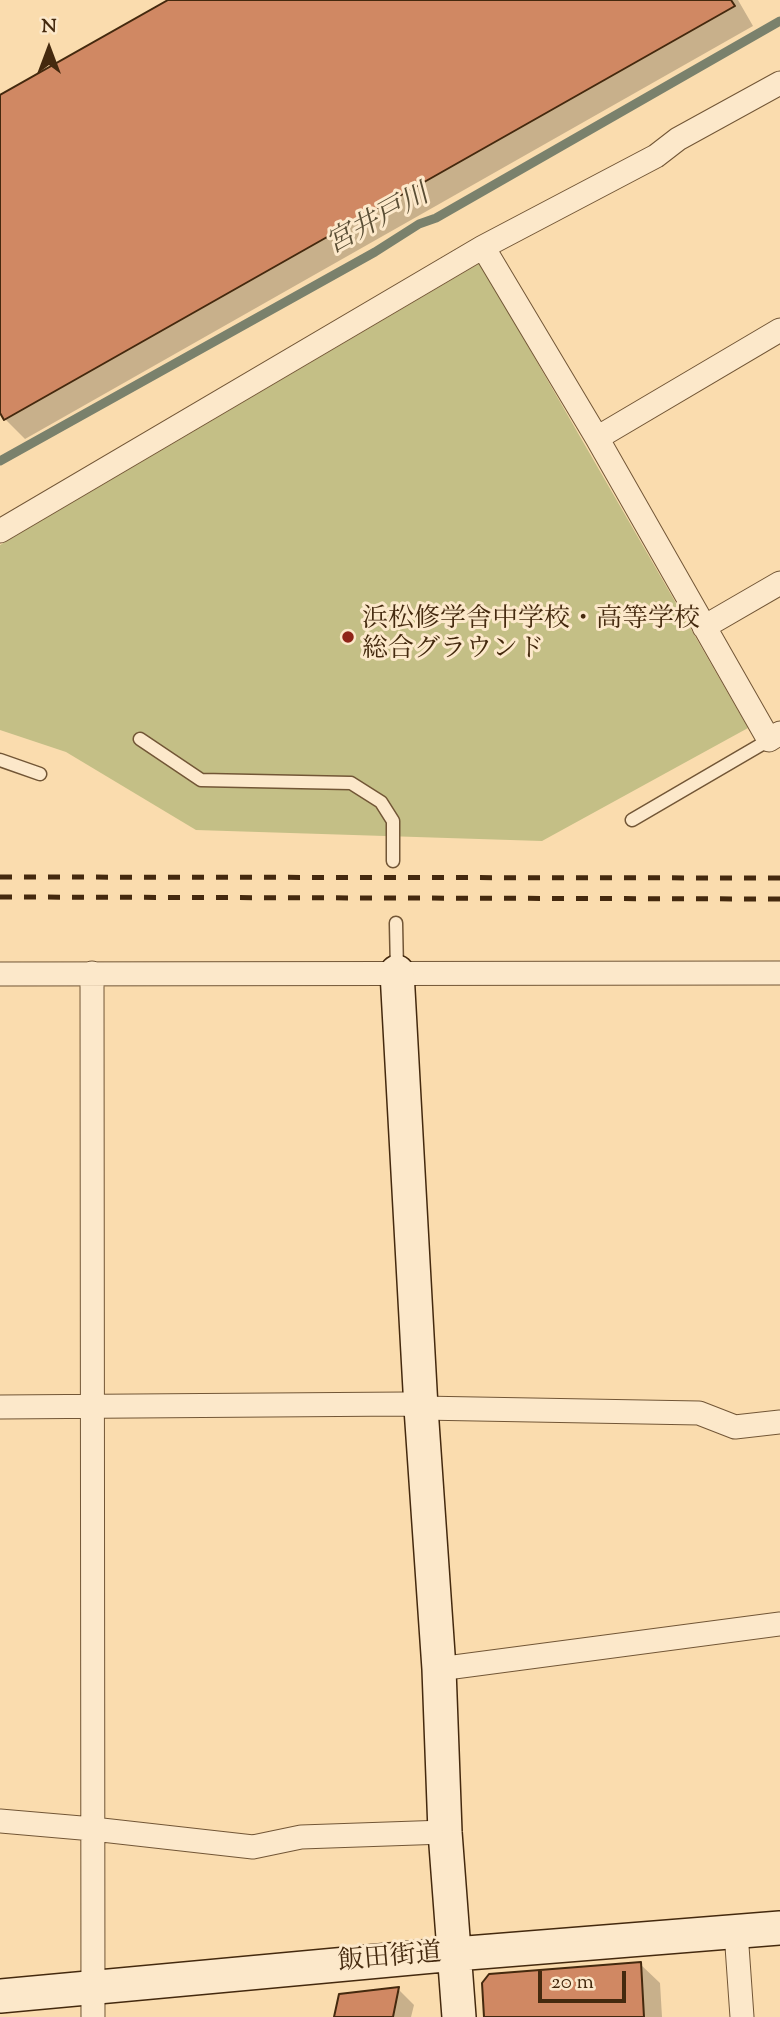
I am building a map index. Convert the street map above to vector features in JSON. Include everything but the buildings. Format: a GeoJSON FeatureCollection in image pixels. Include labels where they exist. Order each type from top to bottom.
{"type":"FeatureCollection","features":[{"type":"Feature","properties":{"kind":"street"},"geometry":{"type":"LineString","coordinates":[[0,531],[483,247],[656,156],[678,139],[780,83]]}},
{"type":"Feature","properties":{"kind":"street"},"geometry":{"type":"LineString","coordinates":[[483,247],[597,438],[704,627],[774,737]]}},
{"type":"Feature","properties":{"kind":"street"},"geometry":{"type":"LineString","coordinates":[[597,438],[780,330]]}},
{"type":"Feature","properties":{"kind":"street"},"geometry":{"type":"LineString","coordinates":[[704,627],[780,583]]}},
{"type":"Feature","properties":{"kind":"street"},"geometry":{"type":"LineString","coordinates":[[397,972],[421,1408],[439,1670],[445,1832],[459,2017]]}},
{"type":"Feature","properties":{"kind":"street"},"geometry":{"type":"LineString","coordinates":[[92,973],[92,2002]]}},
{"type":"Feature","properties":{"kind":"street"},"geometry":{"type":"LineString","coordinates":[[0,974],[780,973]]}},
{"type":"Feature","properties":{"kind":"street"},"geometry":{"type":"LineString","coordinates":[[0,1407],[405,1404],[421,1408],[699,1413],[735,1427],[780,1422]]}},
{"type":"Feature","properties":{"kind":"street"},"geometry":{"type":"LineString","coordinates":[[439,1670],[780,1624]]}},
{"type":"Feature","properties":{"kind":"street"},"geometry":{"type":"LineString","coordinates":[[0,1821],[253,1847],[300,1837],[445,1832]]}},
{"type":"Feature","properties":{"kind":"street","name":"飯田街道"},"geometry":{"type":"LineString","coordinates":[[0,1996],[92,2002],[455,1954],[780,1928]]}},
{"type":"Feature","properties":{"kind":"street"},"geometry":{"type":"LineString","coordinates":[[736,1932],[742,2017]]}},
{"type":"Feature","properties":{"kind":"lane"},"geometry":{"type":"LineString","coordinates":[[632,820],[774,737]]}},
{"type":"Feature","properties":{"kind":"lane"},"geometry":{"type":"LineString","coordinates":[[141,739],[201,780],[351,783],[381,802],[393,821],[393,861]]}},
{"type":"Feature","properties":{"kind":"lane"},"geometry":{"type":"LineString","coordinates":[[0,760],[40,775]]}},
{"type":"Feature","properties":{"kind":"lane"},"geometry":{"type":"LineString","coordinates":[[396,923],[397,972]]}},
{"type":"Feature","properties":{"kind":"shaded area","name":"浜松修学舎中学校・高等学校 総合グラウンド"},"geometry":{"type":"Polygon","coordinates":[[[480,263],[748,728],[542,841],[196,830],[66,752],[0,730],[0,545],[480,263]]]}},
{"type":"Feature","properties":{"kind":"waterway","name":"宮井戸川"},"geometry":{"type":"LineString","coordinates":[[0,461],[375,252],[419,224],[436,218],[780,21]]}},
{"type":"Feature","properties":{"kind":"railway"},"geometry":{"type":"LineString","coordinates":[[0,877],[780,878]]}},
{"type":"Feature","properties":{"kind":"railway"},"geometry":{"type":"LineString","coordinates":[[0,897],[780,899]]}},
{"type":"Feature","properties":{"kind":"place","name":"浜松修学舎中学校・高等学校 総合グラウンド"},"geometry":{"type":"Point","coordinates":[348,637]}}]}
